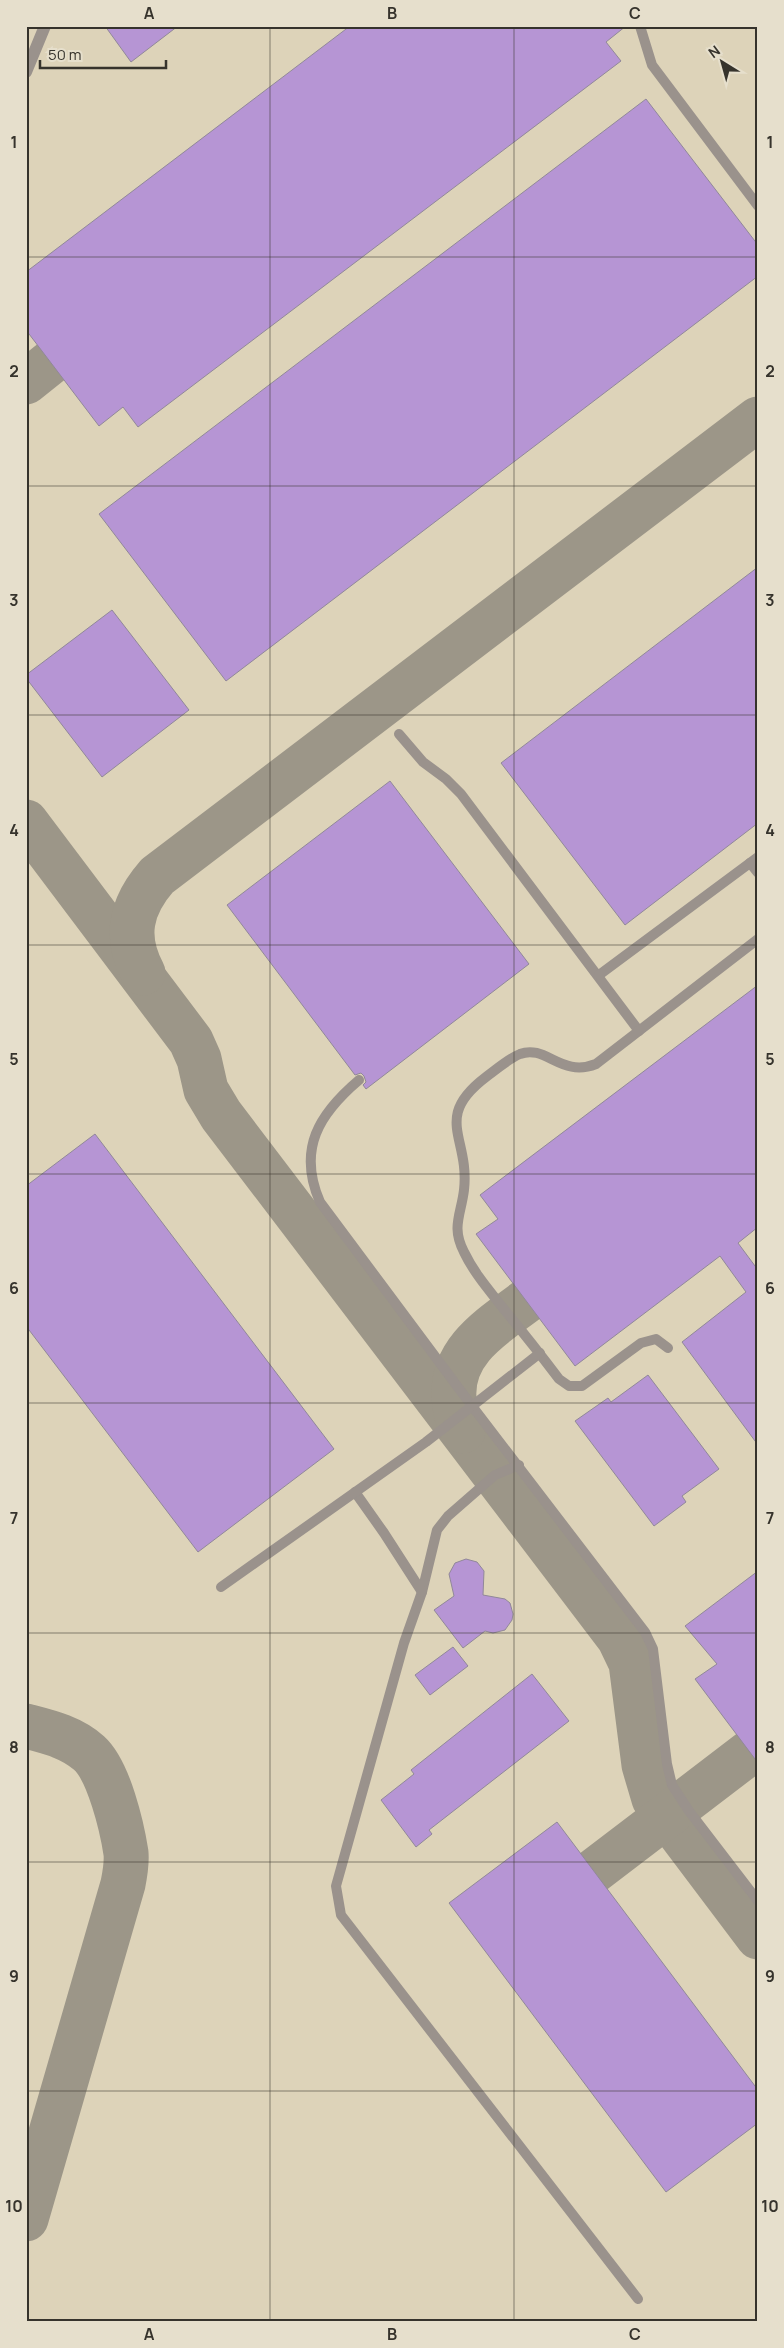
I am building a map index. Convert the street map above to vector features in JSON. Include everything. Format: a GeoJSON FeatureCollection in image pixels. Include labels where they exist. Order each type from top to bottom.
{"type":"FeatureCollection","features":[{"type":"Feature","properties":{"kind":"street"},"geometry":{"type":"LineString","coordinates":[[26,72],[45,26]]}},
{"type":"Feature","properties":{"kind":"lane"},"geometry":{"type":"LineString","coordinates":[[640,26],[652,65],[758,206]]}},
{"type":"Feature","properties":{"kind":"lane"},"geometry":{"type":"LineString","coordinates":[[399,734],[423,762],[446,779],[461,794],[599,975],[639,1031]]}},
{"type":"Feature","properties":{"kind":"lane"},"geometry":{"type":"LineString","coordinates":[[599,975],[754,860],[758,873]]}},
{"type":"Feature","properties":{"kind":"lane"},"geometry":{"type":"LineString","coordinates":[[668,1348],[656,1339],[641,1343],[582,1386],[569,1386],[560,1379],[478,1276],[464,1253],[458,1238],[456,1222],[464,1190],[464,1158],[456,1125],[460,1102],[471,1089],[521,1054],[529,1052],[541,1054],[572,1068],[586,1068],[596,1064],[758,939]]}},
{"type":"Feature","properties":{"kind":"lane"},"geometry":{"type":"LineString","coordinates":[[359,1080],[331,1105],[322,1118],[314,1137],[311,1156],[314,1188],[320,1202],[472,1406],[645,1632],[653,1649],[667,1764],[672,1785],[689,1811],[758,1902]]}},
{"type":"Feature","properties":{"kind":"lane"},"geometry":{"type":"LineString","coordinates":[[221,1587],[426,1442],[540,1353]]}},
{"type":"Feature","properties":{"kind":"lane"},"geometry":{"type":"LineString","coordinates":[[519,1465],[495,1475],[448,1516],[437,1530],[422,1592],[404,1643],[336,1886],[341,1916],[638,2299]]}},
{"type":"Feature","properties":{"kind":"lane"},"geometry":{"type":"LineString","coordinates":[[355,1492],[384,1532],[422,1592]]}},
{"type":"Feature","properties":{"kind":"shaded area"},"geometry":{"type":"Polygon","coordinates":[[[26,26],[758,26],[758,2322],[26,2322],[26,26]]]}},
{"type":"Feature","properties":{"kind":"building"},"geometry":{"type":"Polygon","coordinates":[[[105,26],[178,26],[131,62],[105,26]]]}},
{"type":"Feature","properties":{"kind":"building"},"geometry":{"type":"Polygon","coordinates":[[[350,26],[626,26],[606,42],[621,61],[138,427],[123,407],[99,426],[26,330],[26,272],[350,26]]]}},
{"type":"Feature","properties":{"kind":"building"},"geometry":{"type":"Polygon","coordinates":[[[646,99],[758,245],[758,276],[226,681],[99,514],[646,99]]]}},
{"type":"Feature","properties":{"kind":"building"},"geometry":{"type":"Polygon","coordinates":[[[758,567],[758,823],[625,925],[501,763],[758,567]]]}},
{"type":"Feature","properties":{"kind":"building"},"geometry":{"type":"Polygon","coordinates":[[[112,610],[189,710],[102,777],[26,678],[26,675],[112,610]]]}},
{"type":"Feature","properties":{"kind":"building"},"geometry":{"type":"Polygon","coordinates":[[[390,781],[529,964],[366,1089],[363,1085],[366,1082],[364,1076],[361,1073],[355,1075],[227,905],[390,781]]]}},
{"type":"Feature","properties":{"kind":"building"},"geometry":{"type":"Polygon","coordinates":[[[758,985],[758,1227],[738,1243],[758,1270],[758,1445],[682,1342],[746,1292],[720,1256],[575,1366],[476,1234],[498,1219],[480,1195],[758,985]]]}},
{"type":"Feature","properties":{"kind":"building"},"geometry":{"type":"Polygon","coordinates":[[[95,1134],[334,1449],[198,1552],[26,1326],[26,1186],[95,1134]]]}},
{"type":"Feature","properties":{"kind":"building"},"geometry":{"type":"Polygon","coordinates":[[[648,1375],[719,1469],[682,1496],[686,1502],[654,1526],[575,1421],[608,1398],[611,1402],[648,1375]]]}},
{"type":"Feature","properties":{"kind":"building"},"geometry":{"type":"Polygon","coordinates":[[[466,1559],[477,1562],[484,1571],[483,1595],[505,1599],[510,1603],[513,1614],[512,1620],[505,1630],[493,1633],[485,1631],[463,1648],[434,1610],[454,1596],[449,1574],[455,1563],[466,1559]]]}},
{"type":"Feature","properties":{"kind":"building"},"geometry":{"type":"Polygon","coordinates":[[[758,1571],[758,1763],[695,1679],[717,1664],[685,1626],[758,1571]]]}},
{"type":"Feature","properties":{"kind":"building"},"geometry":{"type":"Polygon","coordinates":[[[453,1647],[468,1666],[430,1695],[415,1675],[453,1647]]]}},
{"type":"Feature","properties":{"kind":"building"},"geometry":{"type":"Polygon","coordinates":[[[532,1674],[569,1721],[429,1830],[432,1834],[416,1847],[381,1800],[414,1774],[411,1770],[532,1674]]]}},
{"type":"Feature","properties":{"kind":"building"},"geometry":{"type":"Polygon","coordinates":[[[557,1822],[758,2090],[758,2123],[666,2192],[449,1903],[557,1822]]]}},
{"type":"Feature","properties":{"kind":"taxiway"},"geometry":{"type":"LineString","coordinates":[[26,382],[51,362]]}},
{"type":"Feature","properties":{"kind":"taxiway"},"geometry":{"type":"LineString","coordinates":[[143,973],[133,947],[133,923],[141,899],[157,876],[758,419]]}},
{"type":"Feature","properties":{"kind":"taxiway"},"geometry":{"type":"LineString","coordinates":[[26,822],[191,1041],[199,1059],[206,1090],[221,1115],[619,1638],[631,1663],[644,1765],[654,1799],[758,1937]]}},
{"type":"Feature","properties":{"kind":"taxiway"},"geometry":{"type":"LineString","coordinates":[[463,1431],[459,1423],[454,1398],[455,1381],[459,1366],[467,1353],[488,1330],[526,1301]]}},
{"type":"Feature","properties":{"kind":"taxiway"},"geometry":{"type":"LineString","coordinates":[[26,1726],[67,1739],[82,1747],[96,1761],[103,1773],[113,1800],[126,1853],[126,1869],[123,1884],[26,2219]]}},
{"type":"Feature","properties":{"kind":"taxiway"},"geometry":{"type":"LineString","coordinates":[[594,1871],[750,1752]]}}]}
